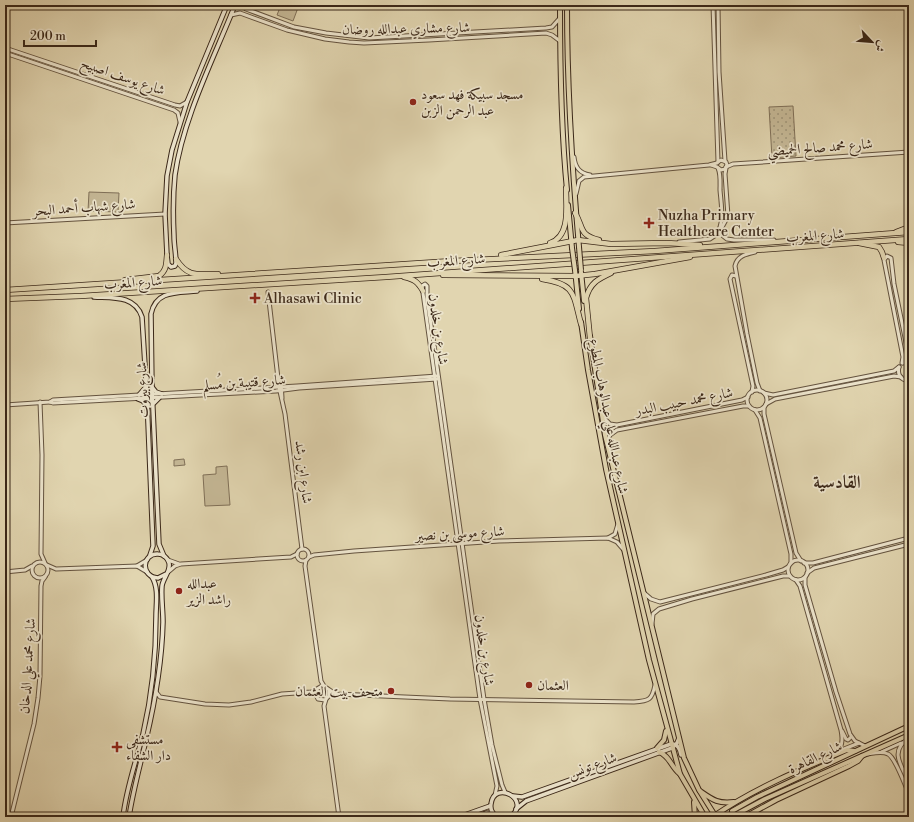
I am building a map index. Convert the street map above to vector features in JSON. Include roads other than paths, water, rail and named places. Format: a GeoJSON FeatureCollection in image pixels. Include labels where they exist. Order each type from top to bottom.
{"type":"FeatureCollection","features":[{"type":"Feature","properties":{"kind":"highway"},"geometry":{"type":"LineString","coordinates":[[530,250],[554,242],[560,238],[563,233],[565,222],[566,188]]}},
{"type":"Feature","properties":{"kind":"highway"},"geometry":{"type":"LineString","coordinates":[[575,213],[582,228],[588,235],[597,240],[617,244]]}},
{"type":"Feature","properties":{"kind":"highway"},"geometry":{"type":"LineString","coordinates":[[895,233],[909,227]]}},
{"type":"Feature","properties":{"kind":"highway","name":"شارع المغرب"},"geometry":{"type":"LineString","coordinates":[[5,290],[452,261],[655,250],[909,232]]}},
{"type":"Feature","properties":{"kind":"highway","name":"شارع المغرب"},"geometry":{"type":"LineString","coordinates":[[5,299],[81,296],[388,277],[426,273],[909,239]]}},
{"type":"Feature","properties":{"kind":"highway"},"geometry":{"type":"LineString","coordinates":[[452,261],[504,255],[572,240],[617,244],[667,243],[717,246]]}},
{"type":"Feature","properties":{"kind":"highway"},"geometry":{"type":"LineString","coordinates":[[895,240],[909,243]]}},
{"type":"Feature","properties":{"kind":"highway"},"geometry":{"type":"LineString","coordinates":[[858,243],[865,246],[879,247],[884,258]]}},
{"type":"Feature","properties":{"kind":"highway"},"geometry":{"type":"LineString","coordinates":[[426,273],[468,276],[578,276],[705,254]]}},
{"type":"Feature","properties":{"kind":"highway"},"geometry":{"type":"LineString","coordinates":[[79,286],[159,276],[164,273],[166,268],[167,255]]}},
{"type":"Feature","properties":{"kind":"highway"},"geometry":{"type":"LineString","coordinates":[[176,259],[185,271],[195,274],[250,275]]}},
{"type":"Feature","properties":{"kind":"highway"},"geometry":{"type":"LineString","coordinates":[[590,338],[586,298],[588,293],[594,282],[598,279],[621,269]]}},
{"type":"Feature","properties":{"kind":"highway"},"geometry":{"type":"LineString","coordinates":[[522,276],[557,281],[566,286],[572,292],[581,324]]}},
{"type":"Feature","properties":{"kind":"highway"},"geometry":{"type":"LineString","coordinates":[[388,277],[404,277],[415,280],[423,291]]}},
{"type":"Feature","properties":{"kind":"main road"},"geometry":{"type":"LineString","coordinates":[[227,5],[187,102],[175,136],[169,162],[165,214],[168,264],[171,267],[175,266],[176,259],[174,207],[177,165],[183,140],[198,97],[235,5]]}},
{"type":"Feature","properties":{"kind":"main road","name":"شارع عبدالله علي عبدالوهاب المطوع"},"geometry":{"type":"LineString","coordinates":[[560,5],[563,138],[572,248],[575,270],[578,276],[590,338],[602,417],[686,762],[699,790],[714,816]]}},
{"type":"Feature","properties":{"kind":"main road","name":"شارع عبدالله علي عبدالوهاب المطوع"},"geometry":{"type":"LineString","coordinates":[[567,5],[567,62],[575,213],[581,270],[578,276],[581,324],[606,469],[647,654],[671,746],[680,774],[705,817]]}},
{"type":"Feature","properties":{"kind":"main road"},"geometry":{"type":"LineString","coordinates":[[175,136],[177,140],[183,140]]}},
{"type":"Feature","properties":{"kind":"main road"},"geometry":{"type":"LineString","coordinates":[[169,162],[174,160],[177,165]]}},
{"type":"Feature","properties":{"kind":"main road","name":"شارع بيروت"},"geometry":{"type":"LineString","coordinates":[[166,557],[160,548],[158,530],[152,387],[151,317],[153,308],[157,300],[168,294],[231,287]]}},
{"type":"Feature","properties":{"kind":"main road","name":"شارع بيروت"},"geometry":{"type":"LineString","coordinates":[[81,296],[125,299],[132,303],[141,314],[143,322],[151,480],[153,546],[150,556]]}},
{"type":"Feature","properties":{"kind":"main road"},"geometry":{"type":"LineString","coordinates":[[146,384],[145,389],[138,397],[147,406]]}},
{"type":"Feature","properties":{"kind":"main road"},"geometry":{"type":"LineString","coordinates":[[152,387],[156,392],[162,394]]}},
{"type":"Feature","properties":{"kind":"main road"},"geometry":{"type":"LineString","coordinates":[[153,406],[155,401],[159,398]]}},
{"type":"Feature","properties":{"kind":"main road"},"geometry":{"type":"LineString","coordinates":[[151,480],[156,480]]}},
{"type":"Feature","properties":{"kind":"main road"},"geometry":{"type":"LineString","coordinates":[[152,509],[155,530],[158,530]]}},
{"type":"Feature","properties":{"kind":"main road"},"geometry":{"type":"LineString","coordinates":[[123,817],[127,790],[145,723],[149,716],[156,692],[163,617],[162,586],[169,566],[166,557],[156,554],[150,556],[145,566],[156,587],[156,627],[154,670],[149,716],[150,724],[134,786],[129,817]]}},
{"type":"Feature","properties":{"kind":"main road"},"geometry":{"type":"LineString","coordinates":[[151,576],[160,578],[167,573]]}},
{"type":"Feature","properties":{"kind":"main road"},"geometry":{"type":"LineString","coordinates":[[156,617],[159,620],[163,617]]}},
{"type":"Feature","properties":{"kind":"main road"},"geometry":{"type":"LineString","coordinates":[[156,627],[159,624],[162,626]]}},
{"type":"Feature","properties":{"kind":"main road"},"geometry":{"type":"LineString","coordinates":[[145,723],[148,722],[150,724]]}},
{"type":"Feature","properties":{"kind":"main road"},"geometry":{"type":"LineString","coordinates":[[666,725],[664,740],[658,750],[667,756],[680,774]]}},
{"type":"Feature","properties":{"kind":"main road","name":"شارع القاهرة"},"geometry":{"type":"LineString","coordinates":[[732,811],[756,797],[909,726]]}},
{"type":"Feature","properties":{"kind":"main road","name":"شارع القاهرة"},"geometry":{"type":"LineString","coordinates":[[735,815],[765,799],[909,735]]}},
{"type":"Feature","properties":{"kind":"main road","name":"شارع تونس"},"geometry":{"type":"LineString","coordinates":[[513,796],[520,797],[671,746],[676,744],[679,736]]}},
{"type":"Feature","properties":{"kind":"main road"},"geometry":{"type":"LineString","coordinates":[[141,739],[146,741]]}},
{"type":"Feature","properties":{"kind":"main road"},"geometry":{"type":"LineString","coordinates":[[676,744],[682,758],[686,762]]}},
{"type":"Feature","properties":{"kind":"main road","name":"شارع تونس"},"geometry":{"type":"LineString","coordinates":[[516,809],[521,804],[530,800],[615,769],[658,750]]}},
{"type":"Feature","properties":{"kind":"main road"},"geometry":{"type":"LineString","coordinates":[[714,816],[736,801],[781,778],[848,750],[855,751]]}},
{"type":"Feature","properties":{"kind":"main road"},"geometry":{"type":"LineString","coordinates":[[745,817],[776,800],[852,765],[865,755]]}},
{"type":"Feature","properties":{"kind":"main road"},"geometry":{"type":"LineString","coordinates":[[615,769],[621,765],[620,762]]}},
{"type":"Feature","properties":{"kind":"main road"},"geometry":{"type":"LineString","coordinates":[[699,790],[717,802],[727,803],[736,801]]}},
{"type":"Feature","properties":{"kind":"main road"},"geometry":{"type":"LineString","coordinates":[[493,814],[490,806],[492,800],[499,793],[506,792],[513,796],[516,802],[516,809],[512,816]]}},
{"type":"Feature","properties":{"kind":"main road"},"geometry":{"type":"LineString","coordinates":[[530,800],[527,797],[531,793]]}},
{"type":"Feature","properties":{"kind":"main road"},"geometry":{"type":"LineString","coordinates":[[694,799],[695,817]]}},
{"type":"Feature","properties":{"kind":"main road"},"geometry":{"type":"LineString","coordinates":[[459,817],[470,816],[490,806]]}},
{"type":"Feature","properties":{"kind":"main road"},"geometry":{"type":"LineString","coordinates":[[476,817],[486,813],[493,814],[497,817]]}},
{"type":"Feature","properties":{"kind":"street","name":"شارع مشاري عبدالله روضان"},"geometry":{"type":"LineString","coordinates":[[241,5],[246,9],[294,27],[326,33],[369,38],[549,28],[560,18]]}},
{"type":"Feature","properties":{"kind":"street"},"geometry":{"type":"LineString","coordinates":[[667,243],[712,239],[718,232],[722,214],[718,165],[712,5]]}},
{"type":"Feature","properties":{"kind":"street"},"geometry":{"type":"LineString","coordinates":[[718,5],[719,72],[726,162],[725,174],[728,214],[721,232],[726,239],[734,240],[791,240]]}},
{"type":"Feature","properties":{"kind":"street","name":"شارع مشاري عبدالله روضان"},"geometry":{"type":"LineString","coordinates":[[231,15],[240,13],[298,33],[325,39],[349,42],[454,39],[550,33],[560,41]]}},
{"type":"Feature","properties":{"kind":"street"},"geometry":{"type":"LineString","coordinates":[[265,22],[264,18],[266,17]]}},
{"type":"Feature","properties":{"kind":"street"},"geometry":{"type":"LineString","coordinates":[[518,29],[515,32],[519,35]]}},
{"type":"Feature","properties":{"kind":"street"},"geometry":{"type":"LineString","coordinates":[[508,30],[511,32],[508,36]]}},
{"type":"Feature","properties":{"kind":"street"},"geometry":{"type":"LineString","coordinates":[[454,39],[450,37],[455,33]]}},
{"type":"Feature","properties":{"kind":"street"},"geometry":{"type":"LineString","coordinates":[[444,34],[444,39]]}},
{"type":"Feature","properties":{"kind":"street"},"geometry":{"type":"LineString","coordinates":[[349,42],[352,39],[350,36]]}},
{"type":"Feature","properties":{"kind":"street"},"geometry":{"type":"LineString","coordinates":[[356,42],[355,38],[357,37]]}},
{"type":"Feature","properties":{"kind":"street","name":"شارع يوسف اصبيح"},"geometry":{"type":"LineString","coordinates":[[5,48],[178,106],[187,102]]}},
{"type":"Feature","properties":{"kind":"street"},"geometry":{"type":"LineString","coordinates":[[6,53],[9,52],[9,49]]}},
{"type":"Feature","properties":{"kind":"street"},"geometry":{"type":"LineString","coordinates":[[14,56],[13,52],[16,51]]}},
{"type":"Feature","properties":{"kind":"street","name":"شارع يوسف اصبيح"},"geometry":{"type":"LineString","coordinates":[[6,53],[156,104],[176,112],[179,116],[180,122]]}},
{"type":"Feature","properties":{"kind":"street"},"geometry":{"type":"LineString","coordinates":[[714,64],[716,66],[719,64]]}},
{"type":"Feature","properties":{"kind":"street"},"geometry":{"type":"LineString","coordinates":[[714,73],[716,71],[719,72]]}},
{"type":"Feature","properties":{"kind":"street"},"geometry":{"type":"LineString","coordinates":[[149,102],[151,99],[150,97]]}},
{"type":"Feature","properties":{"kind":"street"},"geometry":{"type":"LineString","coordinates":[[156,104],[155,101],[157,99]]}},
{"type":"Feature","properties":{"kind":"street"},"geometry":{"type":"LineString","coordinates":[[572,145],[574,162],[578,169],[584,174],[596,175]]}},
{"type":"Feature","properties":{"kind":"street","name":"شارع محمد صالح الحميضي"},"geometry":{"type":"LineString","coordinates":[[726,167],[733,164],[909,152]]}},
{"type":"Feature","properties":{"kind":"street"},"geometry":{"type":"LineString","coordinates":[[718,165],[721,160],[726,162]]}},
{"type":"Feature","properties":{"kind":"street","name":"شارع محمد صالح الحميضي"},"geometry":{"type":"LineString","coordinates":[[726,162],[733,164]]}},
{"type":"Feature","properties":{"kind":"street"},"geometry":{"type":"LineString","coordinates":[[575,202],[577,186],[582,177],[718,165]]}},
{"type":"Feature","properties":{"kind":"street"},"geometry":{"type":"LineString","coordinates":[[718,165],[722,170],[726,167]]}},
{"type":"Feature","properties":{"kind":"street","name":"شارع شهاب أحمد البحر"},"geometry":{"type":"LineString","coordinates":[[5,223],[165,214]]}},
{"type":"Feature","properties":{"kind":"street"},"geometry":{"type":"LineString","coordinates":[[722,214],[726,216],[728,214]]}},
{"type":"Feature","properties":{"kind":"street"},"geometry":{"type":"LineString","coordinates":[[759,250],[744,255],[737,260],[735,266],[747,334],[760,391]]}},
{"type":"Feature","properties":{"kind":"street"},"geometry":{"type":"LineString","coordinates":[[752,392],[760,391],[773,395],[890,372],[899,367],[904,358],[884,258],[887,256],[890,257],[898,306],[909,357]]}},
{"type":"Feature","properties":{"kind":"street"},"geometry":{"type":"LineString","coordinates":[[736,276],[732,275],[730,279],[753,387],[752,392],[748,397],[749,406],[759,415],[792,556],[791,563]]}},
{"type":"Feature","properties":{"kind":"street","name":"شارع بن خلدون"},"geometry":{"type":"LineString","coordinates":[[437,378],[422,285],[426,284],[437,378],[460,544],[482,699],[497,786],[495,796]]}},
{"type":"Feature","properties":{"kind":"street","name":"شارع ابن رشد"},"geometry":{"type":"LineString","coordinates":[[268,292],[302,549]]}},
{"type":"Feature","properties":{"kind":"street"},"geometry":{"type":"LineString","coordinates":[[894,307],[897,308],[898,306]]}},
{"type":"Feature","properties":{"kind":"street"},"geometry":{"type":"LineString","coordinates":[[895,314],[898,312],[900,313]]}},
{"type":"Feature","properties":{"kind":"street"},"geometry":{"type":"LineString","coordinates":[[742,335],[745,336],[747,334]]}},
{"type":"Feature","properties":{"kind":"street"},"geometry":{"type":"LineString","coordinates":[[744,342],[746,340],[749,342]]}},
{"type":"Feature","properties":{"kind":"street"},"geometry":{"type":"LineString","coordinates":[[902,363],[909,361]]}},
{"type":"Feature","properties":{"kind":"street"},"geometry":{"type":"LineString","coordinates":[[899,367],[898,372],[901,377]]}},
{"type":"Feature","properties":{"kind":"street"},"geometry":{"type":"LineString","coordinates":[[890,372],[892,373],[891,377]]}},
{"type":"Feature","properties":{"kind":"street"},"geometry":{"type":"LineString","coordinates":[[755,410],[760,410],[773,400],[896,376],[907,380],[909,384]]}},
{"type":"Feature","properties":{"kind":"street"},"geometry":{"type":"LineString","coordinates":[[864,377],[862,380],[864,382]]}},
{"type":"Feature","properties":{"kind":"street","name":"شارع قتيبة بن مُسلم"},"geometry":{"type":"LineString","coordinates":[[153,396],[159,398],[437,378]]}},
{"type":"Feature","properties":{"kind":"street"},"geometry":{"type":"LineString","coordinates":[[857,378],[857,383]]}},
{"type":"Feature","properties":{"kind":"street","name":"شارع قتيبة بن مُسلم"},"geometry":{"type":"LineString","coordinates":[[5,405],[50,402],[53,400],[281,389]]}},
{"type":"Feature","properties":{"kind":"street"},"geometry":{"type":"LineString","coordinates":[[802,389],[802,394]]}},
{"type":"Feature","properties":{"kind":"street"},"geometry":{"type":"LineString","coordinates":[[796,390],[797,395]]}},
{"type":"Feature","properties":{"kind":"street"},"geometry":{"type":"LineString","coordinates":[[764,393],[767,398],[764,414],[796,553],[801,561]]}},
{"type":"Feature","properties":{"kind":"street"},"geometry":{"type":"LineString","coordinates":[[773,395],[771,397],[773,400]]}},
{"type":"Feature","properties":{"kind":"street","name":"شارع محمد حبيب البدر"},"geometry":{"type":"LineString","coordinates":[[602,417],[610,424],[617,425],[743,400],[748,397]]}},
{"type":"Feature","properties":{"kind":"street"},"geometry":{"type":"LineString","coordinates":[[40,402],[42,455],[41,554],[46,564],[48,574]]}},
{"type":"Feature","properties":{"kind":"street","name":"شارع محمد حبيب البدر"},"geometry":{"type":"LineString","coordinates":[[618,430],[654,422],[749,406]]}},
{"type":"Feature","properties":{"kind":"street"},"geometry":{"type":"LineString","coordinates":[[708,407],[708,413]]}},
{"type":"Feature","properties":{"kind":"street"},"geometry":{"type":"LineString","coordinates":[[701,408],[702,414]]}},
{"type":"Feature","properties":{"kind":"street"},"geometry":{"type":"LineString","coordinates":[[759,415],[761,413],[764,414]]}},
{"type":"Feature","properties":{"kind":"street"},"geometry":{"type":"LineString","coordinates":[[647,420],[647,424]]}},
{"type":"Feature","properties":{"kind":"street"},"geometry":{"type":"LineString","coordinates":[[607,441],[610,434],[618,430],[616,429],[617,425]]}},
{"type":"Feature","properties":{"kind":"street"},"geometry":{"type":"LineString","coordinates":[[783,516],[785,517],[787,515]]}},
{"type":"Feature","properties":{"kind":"street"},"geometry":{"type":"LineString","coordinates":[[784,524],[786,521],[789,523]]}},
{"type":"Feature","properties":{"kind":"street"},"geometry":{"type":"LineString","coordinates":[[608,538],[615,534],[618,522]]}},
{"type":"Feature","properties":{"kind":"street"},"geometry":{"type":"LineString","coordinates":[[608,538],[617,542],[624,551]]}},
{"type":"Feature","properties":{"kind":"street","name":"شارع موسى بن نصير"},"geometry":{"type":"LineString","coordinates":[[309,555],[460,544],[608,538]]}},
{"type":"Feature","properties":{"kind":"street"},"geometry":{"type":"LineString","coordinates":[[804,563],[813,563],[909,538]]}},
{"type":"Feature","properties":{"kind":"street"},"geometry":{"type":"LineString","coordinates":[[865,746],[851,737],[805,585],[805,577],[807,573],[814,568],[909,544]]}},
{"type":"Feature","properties":{"kind":"street"},"geometry":{"type":"LineString","coordinates":[[291,557],[302,549],[306,550],[309,555],[305,566],[322,686],[338,694],[450,699],[645,702],[650,700],[652,697],[656,684]]}},
{"type":"Feature","properties":{"kind":"street"},"geometry":{"type":"LineString","coordinates":[[35,577],[32,569],[41,554]]}},
{"type":"Feature","properties":{"kind":"street"},"geometry":{"type":"LineString","coordinates":[[297,554],[298,559]]}},
{"type":"Feature","properties":{"kind":"street"},"geometry":{"type":"LineString","coordinates":[[166,557],[174,563],[181,564],[291,557],[298,559],[305,566]]}},
{"type":"Feature","properties":{"kind":"street"},"geometry":{"type":"LineString","coordinates":[[5,572],[25,570],[40,562],[56,569],[137,566],[147,560]]}},
{"type":"Feature","properties":{"kind":"street"},"geometry":{"type":"LineString","coordinates":[[301,561],[306,560]]}},
{"type":"Feature","properties":{"kind":"street"},"geometry":{"type":"LineString","coordinates":[[644,592],[655,602],[661,602],[782,571],[795,560],[804,563],[807,568],[807,573]]}},
{"type":"Feature","properties":{"kind":"street"},"geometry":{"type":"LineString","coordinates":[[167,573],[175,566],[181,564]]}},
{"type":"Feature","properties":{"kind":"street"},"geometry":{"type":"LineString","coordinates":[[137,566],[147,572]]}},
{"type":"Feature","properties":{"kind":"street"},"geometry":{"type":"LineString","coordinates":[[788,567],[790,576]]}},
{"type":"Feature","properties":{"kind":"street"},"geometry":{"type":"LineString","coordinates":[[25,570],[35,577],[41,578],[45,577],[56,569]]}},
{"type":"Feature","properties":{"kind":"street"},"geometry":{"type":"LineString","coordinates":[[652,624],[654,613],[657,609],[663,607],[784,576],[790,576],[796,580],[800,586],[841,730],[843,742],[837,752]]}},
{"type":"Feature","properties":{"kind":"street","name":"شارع محمد علي الدخان"},"geometry":{"type":"LineString","coordinates":[[35,577],[41,586]]}},
{"type":"Feature","properties":{"kind":"street","name":"شارع محمد علي الدخان"},"geometry":{"type":"LineString","coordinates":[[11,817],[34,724],[38,698],[40,676],[41,586],[45,577]]}},
{"type":"Feature","properties":{"kind":"street"},"geometry":{"type":"LineString","coordinates":[[796,580],[805,577]]}},
{"type":"Feature","properties":{"kind":"street"},"geometry":{"type":"LineString","coordinates":[[752,579],[752,584]]}},
{"type":"Feature","properties":{"kind":"street"},"geometry":{"type":"LineString","coordinates":[[745,580],[746,585]]}},
{"type":"Feature","properties":{"kind":"street"},"geometry":{"type":"LineString","coordinates":[[698,592],[698,597]]}},
{"type":"Feature","properties":{"kind":"street"},"geometry":{"type":"LineString","coordinates":[[691,594],[693,595],[692,599]]}},
{"type":"Feature","properties":{"kind":"street"},"geometry":{"type":"LineString","coordinates":[[661,602],[660,606],[663,607]]}},
{"type":"Feature","properties":{"kind":"street"},"geometry":{"type":"LineString","coordinates":[[821,658],[824,659],[826,656]]}},
{"type":"Feature","properties":{"kind":"street"},"geometry":{"type":"LineString","coordinates":[[823,665],[826,663],[828,665]]}},
{"type":"Feature","properties":{"kind":"street"},"geometry":{"type":"LineString","coordinates":[[156,692],[160,697],[199,703],[229,705],[251,702],[282,694],[316,691],[322,686]]}},
{"type":"Feature","properties":{"kind":"street"},"geometry":{"type":"LineString","coordinates":[[329,690],[330,694],[326,699],[324,706],[339,817]]}},
{"type":"Feature","properties":{"kind":"street"},"geometry":{"type":"LineString","coordinates":[[316,691],[317,697],[324,706]]}},
{"type":"Feature","properties":{"kind":"street"},"geometry":{"type":"LineString","coordinates":[[320,700],[326,699]]}},
{"type":"Feature","properties":{"kind":"street","name":"شارع بن خلدون"},"geometry":{"type":"LineString","coordinates":[[482,699],[502,785],[506,792]]}},
{"type":"Feature","properties":{"kind":"street"},"geometry":{"type":"LineString","coordinates":[[841,730],[846,739],[848,740],[851,737]]}},
{"type":"Feature","properties":{"kind":"street"},"geometry":{"type":"LineString","coordinates":[[879,753],[909,738]]}},
{"type":"Feature","properties":{"kind":"street"},"geometry":{"type":"LineString","coordinates":[[903,742],[898,747],[897,752],[909,783],[905,785]]}},
{"type":"Feature","properties":{"kind":"street"},"geometry":{"type":"LineString","coordinates":[[826,759],[837,752],[859,743]]}},
{"type":"Feature","properties":{"kind":"street"},"geometry":{"type":"LineString","coordinates":[[865,755],[879,753],[886,753],[890,755],[909,791]]}},
{"type":"Feature","properties":{"kind":"street"},"geometry":{"type":"LineString","coordinates":[[895,764],[898,761],[900,762]]}},
{"type":"Feature","properties":{"kind":"tunnel"},"geometry":{"type":"LineString","coordinates":[[722,817],[732,811]]}},
{"type":"Feature","properties":{"kind":"place","name":"مسجد سبيكة فهد سعود عبد الرحمن الزبن"},"geometry":{"type":"Point","coordinates":[413,102]}},
{"type":"Feature","properties":{"kind":"place","name":"Nuzha Primary Healthcare Center"},"geometry":{"type":"Point","coordinates":[649,223]}},
{"type":"Feature","properties":{"kind":"place","name":"Alhasawi Clinic"},"geometry":{"type":"Point","coordinates":[255,298]}},
{"type":"Feature","properties":{"kind":"place","name":"عبدالله راشد الزير"},"geometry":{"type":"Point","coordinates":[179,591]}},
{"type":"Feature","properties":{"kind":"place","name":"العثمان"},"geometry":{"type":"Point","coordinates":[529,685]}},
{"type":"Feature","properties":{"kind":"place","name":"متحف بيت العثمان"},"geometry":{"type":"Point","coordinates":[391,691]}},
{"type":"Feature","properties":{"kind":"place","name":"مستشفى دار الشفاء"},"geometry":{"type":"Point","coordinates":[117,747]}},
{"type":"Feature","properties":{"kind":"district","name":"القادسية"},"geometry":{"type":"Point","coordinates":[837,482]}}]}
